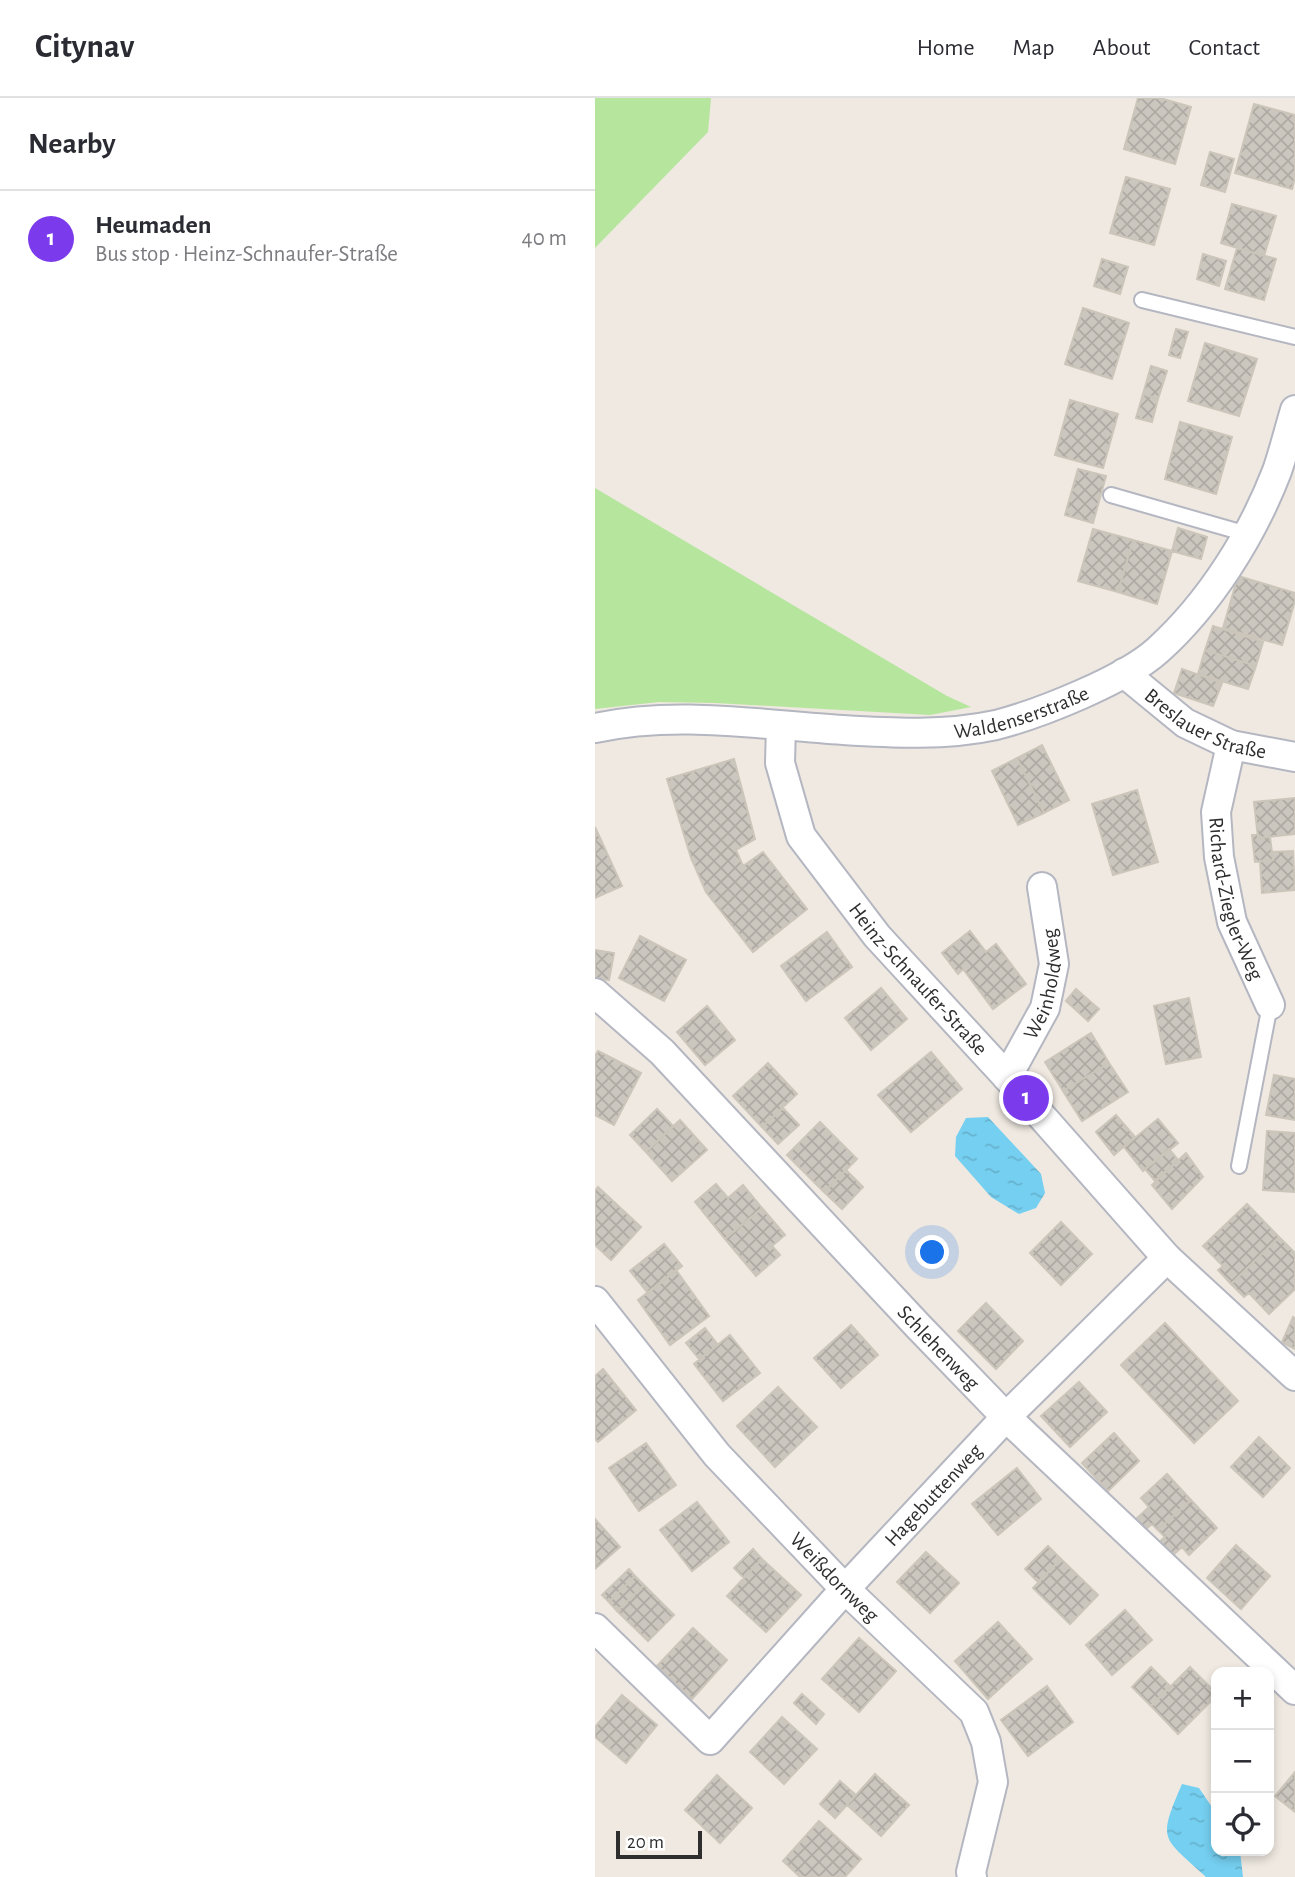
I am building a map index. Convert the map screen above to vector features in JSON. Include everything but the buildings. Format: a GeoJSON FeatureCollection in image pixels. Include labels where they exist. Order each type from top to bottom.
{"type":"FeatureCollection","features":[{"type":"Feature","properties":{"kind":"street","name":"Waldenserstraße"},"geometry":{"type":"LineString","coordinates":[[595,728],[660,720],[710,719],[908,733],[996,725],[1069,699],[1124,673],[1157,652],[1194,613],[1247,534],[1277,471],[1295,410]]}},
{"type":"Feature","properties":{"kind":"street","name":"Breslauer Straße"},"geometry":{"type":"LineString","coordinates":[[1124,673],[1185,723],[1231,745],[1295,757]]}},
{"type":"Feature","properties":{"kind":"street","name":"Heinz-Schnaufer-Straße"},"geometry":{"type":"LineString","coordinates":[[781,726],[780,763],[801,836],[877,936],[1007,1077],[1167,1258],[1295,1376]]}},
{"type":"Feature","properties":{"kind":"street","name":"Richard-Ziegler-Weg"},"geometry":{"type":"LineString","coordinates":[[1231,745],[1216,812],[1219,857],[1232,922],[1270,1005]]}},
{"type":"Feature","properties":{"kind":"street","name":"Weinholdweg"},"geometry":{"type":"LineString","coordinates":[[1007,1077],[1045,1008],[1054,964],[1042,887]]}},
{"type":"Feature","properties":{"kind":"street","name":"Schlehenweg"},"geometry":{"type":"LineString","coordinates":[[595,993],[661,1052],[1006,1417],[1295,1690]]}},
{"type":"Feature","properties":{"kind":"street","name":"Hagebuttenweg"},"geometry":{"type":"LineString","coordinates":[[595,1628],[710,1741],[845,1589],[1006,1417],[1167,1258]]}},
{"type":"Feature","properties":{"kind":"street","name":"Weißdornweg"},"geometry":{"type":"LineString","coordinates":[[595,1301],[717,1455],[845,1589],[974,1712],[986,1742],[993,1782],[972,1877]]}},
{"type":"Feature","properties":{"kind":"lane"},"geometry":{"type":"LineString","coordinates":[[1142,300],[1295,337]]}},
{"type":"Feature","properties":{"kind":"lane"},"geometry":{"type":"LineString","coordinates":[[1111,495],[1247,534]]}},
{"type":"Feature","properties":{"kind":"lane"},"geometry":{"type":"LineString","coordinates":[[1239,1166],[1270,1005]]}},
{"type":"Feature","properties":{"kind":"green space"},"geometry":{"type":"Polygon","coordinates":[[[595,98],[711,98],[708,132],[595,248],[595,98]]]}},
{"type":"Feature","properties":{"kind":"green space"},"geometry":{"type":"Polygon","coordinates":[[[595,488],[947,696],[971,707],[930,715],[715,703],[659,702],[595,709],[595,488]]]}},
{"type":"Feature","properties":{"kind":"water"},"geometry":{"type":"Polygon","coordinates":[[[988,1117],[1041,1174],[1045,1193],[1036,1208],[1019,1214],[991,1197],[955,1156],[956,1137],[966,1118],[988,1117]]]}},
{"type":"Feature","properties":{"kind":"water"},"geometry":{"type":"Polygon","coordinates":[[[1182,1784],[1199,1788],[1211,1806],[1211,1856],[1241,1856],[1243,1877],[1206,1877],[1172,1845],[1167,1828],[1182,1784]]]}},
{"type":"Feature","properties":{"kind":"place","name":"Heumaden"},"geometry":{"type":"Point","coordinates":[1026,1098]}}]}
